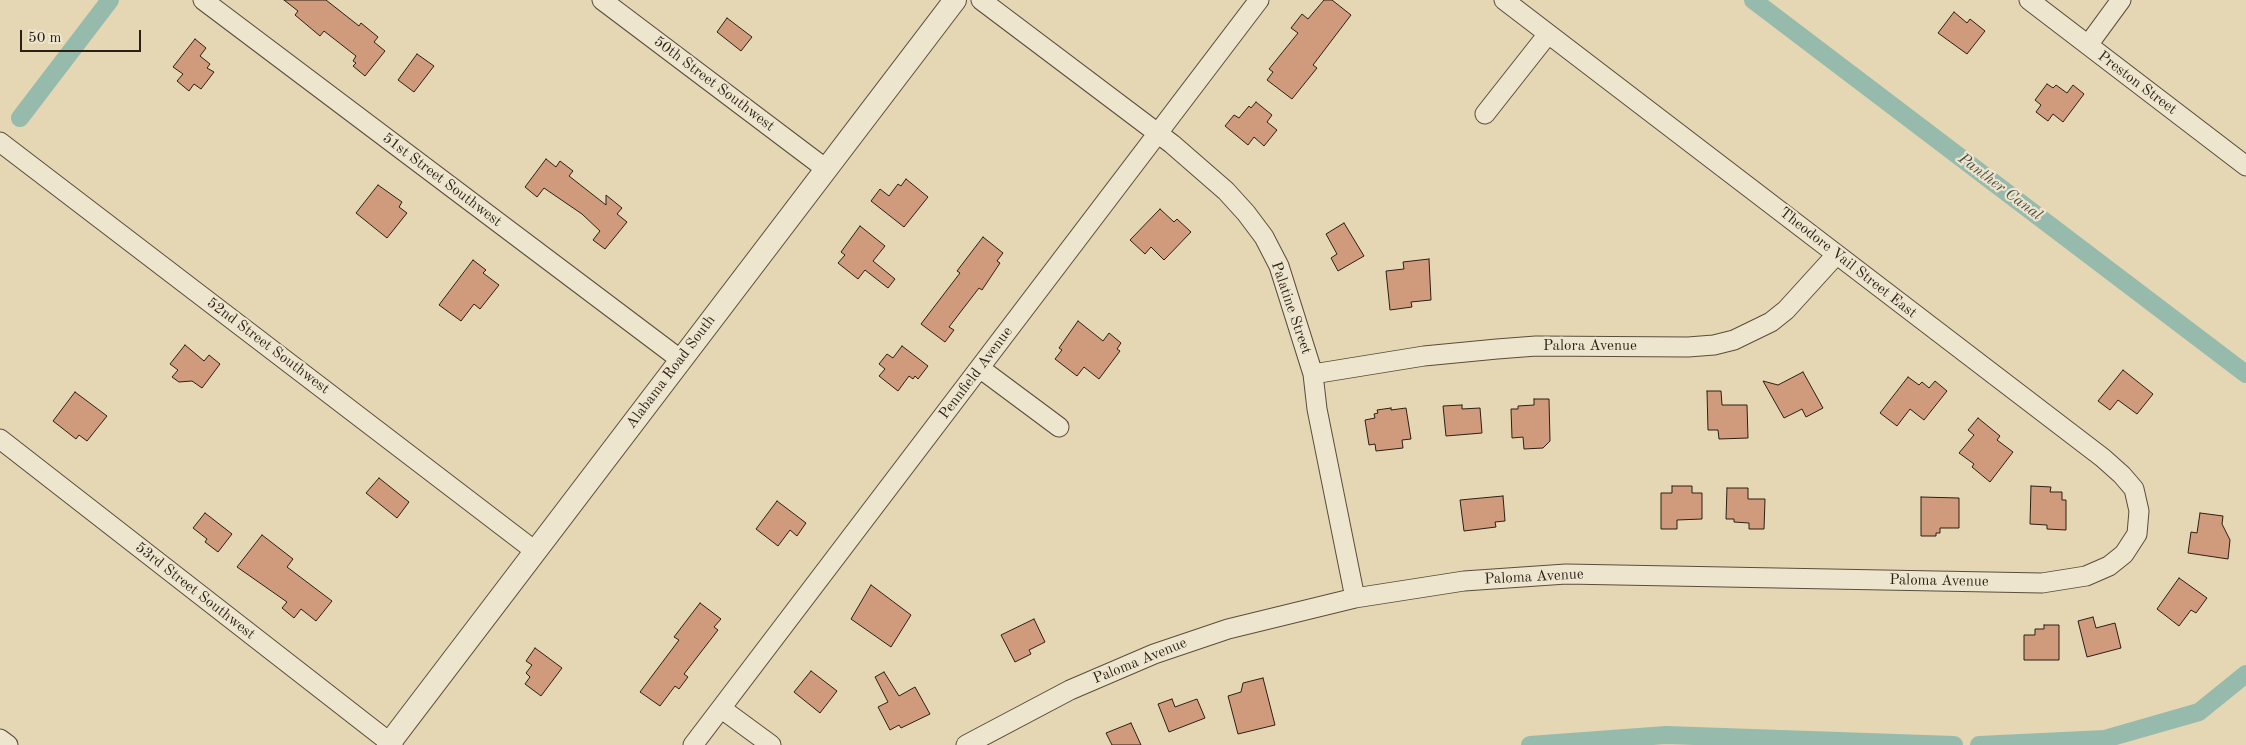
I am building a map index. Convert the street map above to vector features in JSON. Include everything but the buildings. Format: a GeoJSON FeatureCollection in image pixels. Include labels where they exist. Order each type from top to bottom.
{"type":"FeatureCollection","features":[{"type":"Feature","properties":{"kind":"street","name":"51st Street Southwest"},"geometry":{"type":"LineString","coordinates":[[203,0],[680,360]]}},
{"type":"Feature","properties":{"kind":"street","name":"50th Street Southwest"},"geometry":{"type":"LineString","coordinates":[[602,0],[826,169]]}},
{"type":"Feature","properties":{"kind":"street","name":"Alabama Road South"},"geometry":{"type":"LineString","coordinates":[[390,744],[955,0]]}},
{"type":"Feature","properties":{"kind":"street","name":"Palatine Street"},"geometry":{"type":"LineString","coordinates":[[981,0],[1158,134],[1226,191],[1264,237],[1279,266],[1313,374],[1317,409],[1355,598]]}},
{"type":"Feature","properties":{"kind":"street","name":"Pennfield Avenue"},"geometry":{"type":"LineString","coordinates":[[693,745],[1259,0]]}},
{"type":"Feature","properties":{"kind":"street","name":"Theodore Vail Street East"},"geometry":{"type":"LineString","coordinates":[[1504,0],[2103,458],[2134,489],[2139,511],[2137,534],[2124,554]]}},
{"type":"Feature","properties":{"kind":"street","name":"Preston Street"},"geometry":{"type":"LineString","coordinates":[[2029,0],[2246,166]]}},
{"type":"Feature","properties":{"kind":"street"},"geometry":{"type":"LineString","coordinates":[[2088,45],[2120,0]]}},
{"type":"Feature","properties":{"kind":"street"},"geometry":{"type":"LineString","coordinates":[[1485,114],[1548,34]]}},
{"type":"Feature","properties":{"kind":"street","name":"52nd Street Southwest"},"geometry":{"type":"LineString","coordinates":[[0,142],[535,551]]}},
{"type":"Feature","properties":{"kind":"street","name":"Palora Avenue"},"geometry":{"type":"LineString","coordinates":[[1313,374],[1424,356],[1536,346],[1688,347],[1714,345],[1734,340],[1771,322],[1786,310],[1836,255]]}},
{"type":"Feature","properties":{"kind":"street"},"geometry":{"type":"LineString","coordinates":[[981,368],[1059,427]]}},
{"type":"Feature","properties":{"kind":"street","name":"53rd Street Southwest"},"geometry":{"type":"LineString","coordinates":[[0,439],[390,744]]}},
{"type":"Feature","properties":{"kind":"street","name":"Paloma Avenue"},"geometry":{"type":"LineString","coordinates":[[966,745],[1070,690],[1154,654],[1228,629],[1355,598],[1464,581],[1566,574],[2042,583],[2086,576],[2109,566],[2124,554]]}},
{"type":"Feature","properties":{"kind":"street"},"geometry":{"type":"LineString","coordinates":[[722,709],[771,745]]}},
{"type":"Feature","properties":{"kind":"street"},"geometry":{"type":"LineString","coordinates":[[0,739],[8,745]]}},
{"type":"Feature","properties":{"kind":"waterway"},"geometry":{"type":"LineString","coordinates":[[20,118],[110,0]]}},
{"type":"Feature","properties":{"kind":"waterway","name":"Panther Canal"},"geometry":{"type":"LineString","coordinates":[[1753,0],[2246,374]]}},
{"type":"Feature","properties":{"kind":"waterway"},"geometry":{"type":"LineString","coordinates":[[1979,745],[2105,739],[2199,712],[2246,674]]}},
{"type":"Feature","properties":{"kind":"waterway"},"geometry":{"type":"LineString","coordinates":[[1530,745],[1666,735],[1954,745]]}}]}
